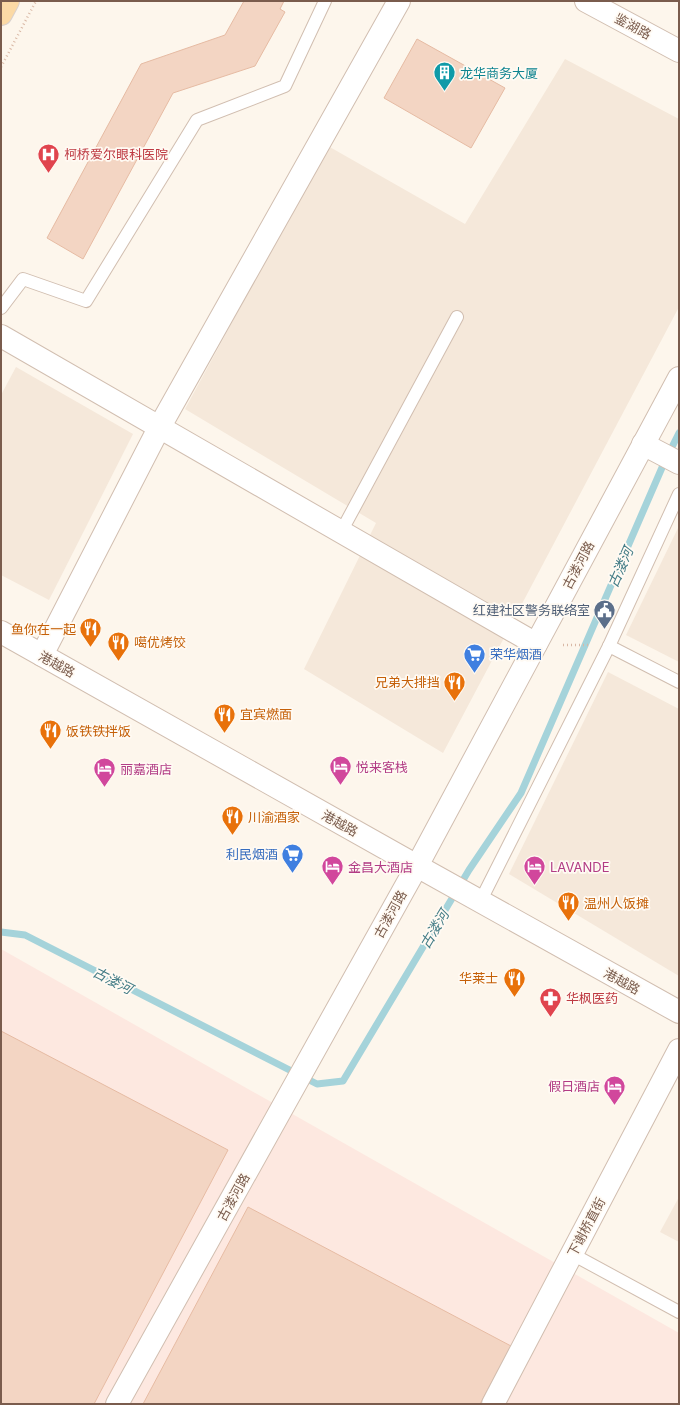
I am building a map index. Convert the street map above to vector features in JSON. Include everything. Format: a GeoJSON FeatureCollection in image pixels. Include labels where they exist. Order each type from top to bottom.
{"type":"FeatureCollection","features":[{"type":"Feature","properties":{"kind":"main road"},"geometry":{"type":"LineString","coordinates":[[1,14],[8,1]]}},
{"type":"Feature","properties":{"kind":"street"},"geometry":{"type":"LineString","coordinates":[[42,655],[159,428],[399,1]]}},
{"type":"Feature","properties":{"kind":"street","name":"鉴湖路"},"geometry":{"type":"LineString","coordinates":[[586,1],[679,51]]}},
{"type":"Feature","properties":{"kind":"street"},"geometry":{"type":"LineString","coordinates":[[1,336],[536,644]]}},
{"type":"Feature","properties":{"kind":"street","name":"古溇河路"},"geometry":{"type":"LineString","coordinates":[[117,1404],[417,866],[536,644],[650,448],[679,378]]}},
{"type":"Feature","properties":{"kind":"street"},"geometry":{"type":"LineString","coordinates":[[650,448],[677,463]]}},
{"type":"Feature","properties":{"kind":"street","name":"港越路"},"geometry":{"type":"LineString","coordinates":[[1,632],[448,884],[679,1012]]}},
{"type":"Feature","properties":{"kind":"street","name":"下谢桥直街"},"geometry":{"type":"LineString","coordinates":[[493,1404],[679,1050]]}},
{"type":"Feature","properties":{"kind":"lane"},"geometry":{"type":"LineString","coordinates":[[1,308],[23,279],[86,301],[197,120],[285,86],[326,1]]}},
{"type":"Feature","properties":{"kind":"lane"},"geometry":{"type":"LineString","coordinates":[[342,532],[457,317]]}},
{"type":"Feature","properties":{"kind":"lane"},"geometry":{"type":"LineString","coordinates":[[474,898],[609,646],[679,494]]}},
{"type":"Feature","properties":{"kind":"lane"},"geometry":{"type":"LineString","coordinates":[[609,646],[679,682]]}},
{"type":"Feature","properties":{"kind":"lane"},"geometry":{"type":"LineString","coordinates":[[572,1254],[679,1312]]}},
{"type":"Feature","properties":{"kind":"path"},"geometry":{"type":"LineString","coordinates":[[1,67],[36,1]]}},
{"type":"Feature","properties":{"kind":"path"},"geometry":{"type":"LineString","coordinates":[[536,644],[609,646]]}},
{"type":"Feature","properties":{"kind":"shaded area"},"geometry":{"type":"Polygon","coordinates":[[[565,59],[679,119],[679,307],[443,753],[304,669],[376,523],[185,409],[328,146],[465,224],[565,59]]]}},
{"type":"Feature","properties":{"kind":"shaded area"},"geometry":{"type":"Polygon","coordinates":[[[16,367],[133,434],[49,600],[1,575],[1,395],[16,367]]]}},
{"type":"Feature","properties":{"kind":"shaded area"},"geometry":{"type":"Polygon","coordinates":[[[679,526],[679,662],[626,635],[679,526]]]}},
{"type":"Feature","properties":{"kind":"shaded area"},"geometry":{"type":"Polygon","coordinates":[[[608,672],[679,709],[679,976],[509,874],[608,672]]]}},
{"type":"Feature","properties":{"kind":"shaded area"},"geometry":{"type":"Polygon","coordinates":[[[1,949],[679,1333],[679,1404],[1,1404],[1,949]]]}},
{"type":"Feature","properties":{"kind":"shaded area"},"geometry":{"type":"Polygon","coordinates":[[[679,1197],[679,1242],[660,1232],[679,1197]]]}},
{"type":"Feature","properties":{"kind":"building"},"geometry":{"type":"Polygon","coordinates":[[[244,1],[284,1],[280,9],[285,12],[255,66],[173,93],[83,259],[47,238],[141,64],[225,35],[244,1]]]}},
{"type":"Feature","properties":{"kind":"building","name":"龙华商务大厦"},"geometry":{"type":"Polygon","coordinates":[[[417,39],[505,88],[471,148],[384,98],[417,39]]]}},
{"type":"Feature","properties":{"kind":"building"},"geometry":{"type":"Polygon","coordinates":[[[1,1031],[228,1150],[94,1404],[1,1404],[1,1031]]]}},
{"type":"Feature","properties":{"kind":"building"},"geometry":{"type":"Polygon","coordinates":[[[248,1207],[511,1346],[480,1404],[143,1404],[248,1207]]]}},
{"type":"Feature","properties":{"kind":"waterway","name":"古溇河"},"geometry":{"type":"LineString","coordinates":[[1,932],[25,935],[317,1084],[343,1081],[469,870],[521,793],[664,463],[679,433]]}},
{"type":"Feature","properties":{"kind":"place","name":"龙华商务大厦"},"geometry":{"type":"Point","coordinates":[444,92]}},
{"type":"Feature","properties":{"kind":"place","name":"柯桥爱尔眼科医院"},"geometry":{"type":"Point","coordinates":[48,174]}},
{"type":"Feature","properties":{"kind":"place","name":"红建社区警务联络室"},"geometry":{"type":"Point","coordinates":[605,630]}},
{"type":"Feature","properties":{"kind":"place","name":"鱼你在一起"},"geometry":{"type":"Point","coordinates":[91,648]}},
{"type":"Feature","properties":{"kind":"place","name":"噶优烤饺"},"geometry":{"type":"Point","coordinates":[118,662]}},
{"type":"Feature","properties":{"kind":"place","name":"荣华烟酒"},"geometry":{"type":"Point","coordinates":[475,674]}},
{"type":"Feature","properties":{"kind":"place","name":"兄弟大排挡"},"geometry":{"type":"Point","coordinates":[455,702]}},
{"type":"Feature","properties":{"kind":"place","name":"宜宾燃面"},"geometry":{"type":"Point","coordinates":[224,734]}},
{"type":"Feature","properties":{"kind":"place","name":"饭铁铁拌饭"},"geometry":{"type":"Point","coordinates":[50,750]}},
{"type":"Feature","properties":{"kind":"place","name":"悦来客栈"},"geometry":{"type":"Point","coordinates":[341,786]}},
{"type":"Feature","properties":{"kind":"place","name":"丽嘉酒店"},"geometry":{"type":"Point","coordinates":[105,788]}},
{"type":"Feature","properties":{"kind":"place","name":"川渝酒家"},"geometry":{"type":"Point","coordinates":[232,836]}},
{"type":"Feature","properties":{"kind":"place","name":"利民烟酒"},"geometry":{"type":"Point","coordinates":[293,874]}},
{"type":"Feature","properties":{"kind":"place","name":"金昌大酒店"},"geometry":{"type":"Point","coordinates":[333,886]}},
{"type":"Feature","properties":{"kind":"place","name":"LAVANDE"},"geometry":{"type":"Point","coordinates":[534,886]}},
{"type":"Feature","properties":{"kind":"place","name":"温州人饭摊"},"geometry":{"type":"Point","coordinates":[569,922]}},
{"type":"Feature","properties":{"kind":"place","name":"华莱士"},"geometry":{"type":"Point","coordinates":[514,998]}},
{"type":"Feature","properties":{"kind":"place","name":"华枫医药"},"geometry":{"type":"Point","coordinates":[551,1018]}},
{"type":"Feature","properties":{"kind":"place","name":"假日酒店"},"geometry":{"type":"Point","coordinates":[615,1106]}}]}
